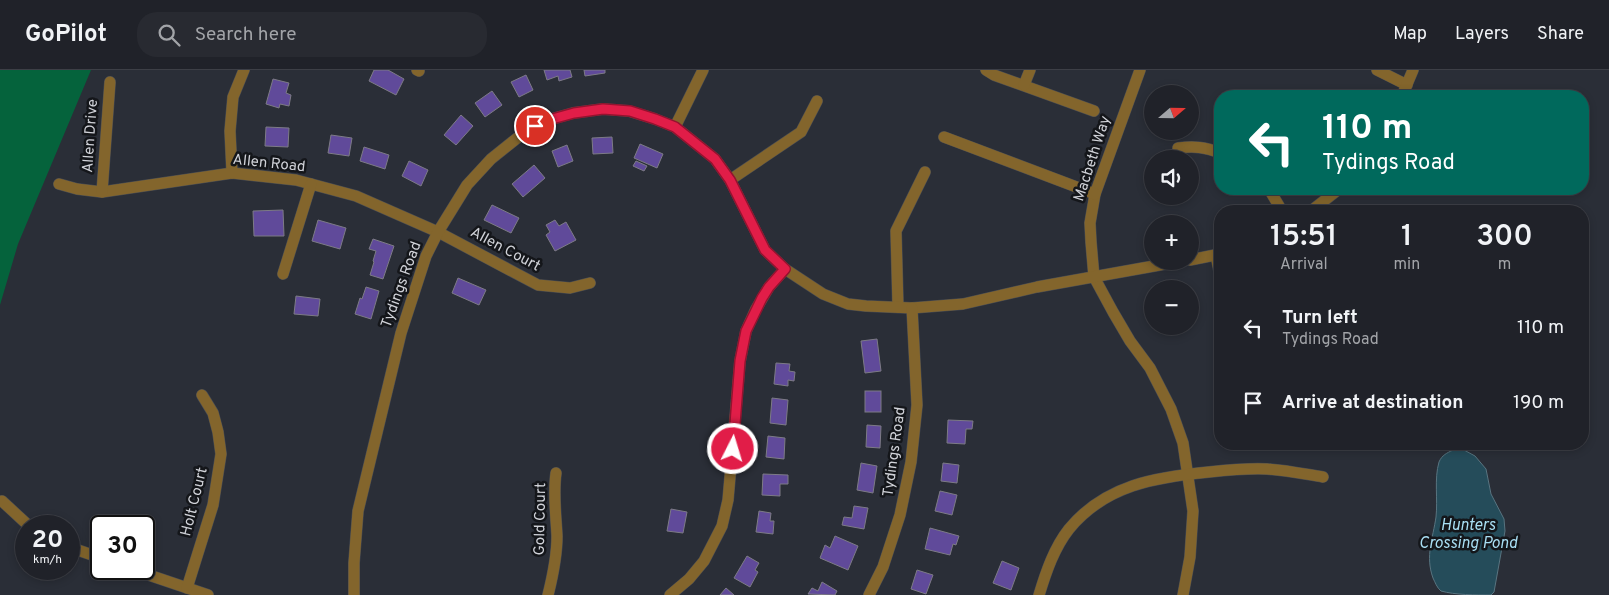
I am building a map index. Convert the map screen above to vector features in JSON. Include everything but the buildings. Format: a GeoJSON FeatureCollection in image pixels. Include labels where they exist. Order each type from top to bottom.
{"type":"FeatureCollection","features":[{"type":"Feature","properties":{"kind":"street"},"geometry":{"type":"LineString","coordinates":[[232,173],[230,131],[233,97],[244,70]]}},
{"type":"Feature","properties":{"kind":"street"},"geometry":{"type":"LineString","coordinates":[[675,127],[703,70]]}},
{"type":"Feature","properties":{"kind":"street"},"geometry":{"type":"LineString","coordinates":[[986,70],[994,75],[1094,110]]}},
{"type":"Feature","properties":{"kind":"street"},"geometry":{"type":"LineString","coordinates":[[1024,85],[1030,70]]}},
{"type":"Feature","properties":{"kind":"street","name":"Macbeth Way"},"geometry":{"type":"LineString","coordinates":[[1140,70],[1095,194],[1090,223],[1094,277],[1112,312],[1150,368],[1171,409],[1183,443],[1193,511],[1190,557],[1183,595]]}},
{"type":"Feature","properties":{"kind":"street"},"geometry":{"type":"LineString","coordinates":[[1377,70],[1407,85]]}},
{"type":"Feature","properties":{"kind":"street"},"geometry":{"type":"LineString","coordinates":[[1405,90],[1413,70]]}},
{"type":"Feature","properties":{"kind":"street","name":"Allen Drive"},"geometry":{"type":"LineString","coordinates":[[102,192],[110,82]]}},
{"type":"Feature","properties":{"kind":"street"},"geometry":{"type":"LineString","coordinates":[[730,180],[801,132],[818,101]]}},
{"type":"Feature","properties":{"kind":"street","name":"Tydings Road"},"geometry":{"type":"LineString","coordinates":[[354,595],[354,563],[358,511],[369,459],[401,333],[423,265],[438,232],[467,185],[491,159],[526,131],[545,121],[574,113],[603,109],[630,111],[675,127],[715,159],[730,180],[765,250],[785,269],[823,294],[839,302],[866,306],[944,307],[1037,287],[1144,268]]}},
{"type":"Feature","properties":{"kind":"street"},"geometry":{"type":"LineString","coordinates":[[944,136],[1095,194]]}},
{"type":"Feature","properties":{"kind":"street"},"geometry":{"type":"LineString","coordinates":[[1178,148],[1194,146],[1214,151]]}},
{"type":"Feature","properties":{"kind":"street"},"geometry":{"type":"LineString","coordinates":[[898,307],[896,231],[925,172]]}},
{"type":"Feature","properties":{"kind":"street","name":"Allen Road"},"geometry":{"type":"LineString","coordinates":[[58,184],[77,189],[102,192],[232,173],[296,180],[356,196],[438,232]]}},
{"type":"Feature","properties":{"kind":"street"},"geometry":{"type":"LineString","coordinates":[[283,274],[311,184]]}},
{"type":"Feature","properties":{"kind":"street"},"geometry":{"type":"LineString","coordinates":[[1319,205],[1331,195]]}},
{"type":"Feature","properties":{"kind":"street","name":"Allen Court"},"geometry":{"type":"LineString","coordinates":[[438,232],[538,285],[570,288],[590,283]]}},
{"type":"Feature","properties":{"kind":"street"},"geometry":{"type":"LineString","coordinates":[[1199,258],[1214,255]]}},
{"type":"Feature","properties":{"kind":"street"},"geometry":{"type":"LineString","coordinates":[[670,595],[689,579],[704,561],[722,526],[728,500],[740,361],[746,331],[769,287],[785,269]]}},
{"type":"Feature","properties":{"kind":"street","name":"Tydings Road"},"geometry":{"type":"LineString","coordinates":[[869,595],[883,567],[900,515],[911,462],[917,405],[912,308]]}},
{"type":"Feature","properties":{"kind":"street","name":"Holt Court"},"geometry":{"type":"LineString","coordinates":[[187,588],[213,505],[221,454],[213,413],[202,394]]}},
{"type":"Feature","properties":{"kind":"street"},"geometry":{"type":"LineString","coordinates":[[1039,595],[1055,551],[1068,530],[1083,514],[1100,501],[1131,486],[1188,474],[1236,470],[1265,469],[1323,477]]}},
{"type":"Feature","properties":{"kind":"street","name":"Gold Court"},"geometry":{"type":"LineString","coordinates":[[548,595],[556,560],[557,538],[554,485],[556,473]]}},
{"type":"Feature","properties":{"kind":"street"},"geometry":{"type":"LineString","coordinates":[[2,501],[17,515]]}},
{"type":"Feature","properties":{"kind":"street"},"geometry":{"type":"LineString","coordinates":[[155,577],[208,595]]}},
{"type":"Feature","properties":{"kind":"green space"},"geometry":{"type":"Polygon","coordinates":[[[0,70],[91,70],[18,244],[0,305],[0,70]]]}},
{"type":"Feature","properties":{"kind":"water","name":"Hunters Crossing Pond"},"geometry":{"type":"Polygon","coordinates":[[[1453,450],[1464,450],[1475,456],[1486,469],[1491,494],[1504,519],[1505,531],[1494,592],[1491,595],[1459,594],[1441,591],[1433,578],[1430,555],[1436,517],[1436,482],[1439,462],[1445,454],[1453,450]]]}},
{"type":"Feature","properties":{"kind":"route"},"geometry":{"type":"LineString","coordinates":[[535,126],[545,121],[574,113],[603,109],[630,111],[675,127],[715,159],[730,180],[765,250],[785,269],[762,298],[746,331],[740,361],[733,449]]}}]}
